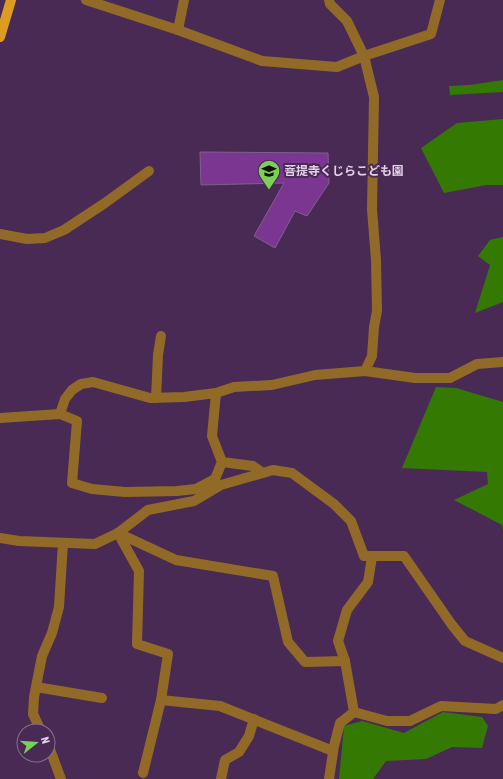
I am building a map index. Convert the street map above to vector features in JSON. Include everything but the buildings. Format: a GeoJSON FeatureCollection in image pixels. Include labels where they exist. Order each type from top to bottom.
{"type":"FeatureCollection","features":[{"type":"Feature","properties":{"kind":"main road"},"geometry":{"type":"LineString","coordinates":[[0,37],[11,0]]}},
{"type":"Feature","properties":{"kind":"street"},"geometry":{"type":"LineString","coordinates":[[86,0],[178,30],[262,61],[336,67],[364,56],[431,34],[440,0]]}},
{"type":"Feature","properties":{"kind":"street"},"geometry":{"type":"LineString","coordinates":[[178,30],[184,0]]}},
{"type":"Feature","properties":{"kind":"street"},"geometry":{"type":"LineString","coordinates":[[329,0],[330,4],[347,21],[364,56],[374,97],[372,209],[376,260],[377,310],[372,356],[365,371]]}},
{"type":"Feature","properties":{"kind":"street"},"geometry":{"type":"LineString","coordinates":[[0,234],[27,239],[45,238],[64,230],[149,171]]}},
{"type":"Feature","properties":{"kind":"street"},"geometry":{"type":"LineString","coordinates":[[156,398],[158,355],[161,336]]}},
{"type":"Feature","properties":{"kind":"street"},"geometry":{"type":"LineString","coordinates":[[60,414],[65,399],[72,390],[81,384],[93,382],[150,398],[184,397],[216,393],[234,387],[272,385],[315,375],[365,371],[415,378],[450,378],[477,364],[503,362]]}},
{"type":"Feature","properties":{"kind":"street"},"geometry":{"type":"LineString","coordinates":[[0,418],[60,414],[77,421],[72,483],[92,489],[124,492],[177,491],[196,489],[215,479],[222,462],[212,436],[216,393]]}},
{"type":"Feature","properties":{"kind":"street"},"geometry":{"type":"LineString","coordinates":[[222,462],[253,466],[263,473]]}},
{"type":"Feature","properties":{"kind":"street"},"geometry":{"type":"LineString","coordinates":[[0,538],[19,541],[96,544],[118,533],[148,510],[194,501],[221,485],[273,470],[292,473],[334,504],[351,521],[364,556],[404,556],[452,625],[465,641],[503,658]]}},
{"type":"Feature","properties":{"kind":"street"},"geometry":{"type":"LineString","coordinates":[[118,533],[176,560],[273,576],[288,642],[305,662],[345,661]]}},
{"type":"Feature","properties":{"kind":"street"},"geometry":{"type":"LineString","coordinates":[[118,533],[139,571],[137,644],[168,654],[162,700],[143,773]]}},
{"type":"Feature","properties":{"kind":"street"},"geometry":{"type":"LineString","coordinates":[[37,723],[32,714],[34,697],[42,656],[52,634],[59,607],[63,543]]}},
{"type":"Feature","properties":{"kind":"street"},"geometry":{"type":"LineString","coordinates":[[354,712],[345,661],[338,641],[347,610],[368,582],[372,557]]}},
{"type":"Feature","properties":{"kind":"street"},"geometry":{"type":"LineString","coordinates":[[36,687],[102,698]]}},
{"type":"Feature","properties":{"kind":"street"},"geometry":{"type":"LineString","coordinates":[[162,700],[220,706],[333,751]]}},
{"type":"Feature","properties":{"kind":"street"},"geometry":{"type":"LineString","coordinates":[[354,712],[387,721],[410,721],[441,706],[496,709],[503,705]]}},
{"type":"Feature","properties":{"kind":"street"},"geometry":{"type":"LineString","coordinates":[[329,779],[333,751],[340,723],[354,712]]}},
{"type":"Feature","properties":{"kind":"street"},"geometry":{"type":"LineString","coordinates":[[221,779],[225,760],[239,752],[249,736],[254,719]]}},
{"type":"Feature","properties":{"kind":"street"},"geometry":{"type":"LineString","coordinates":[[55,763],[61,779]]}},
{"type":"Feature","properties":{"kind":"green space"},"geometry":{"type":"Polygon","coordinates":[[[503,80],[503,92],[450,95],[449,86],[470,85],[503,80]]]}},
{"type":"Feature","properties":{"kind":"green space"},"geometry":{"type":"Polygon","coordinates":[[[503,119],[503,185],[486,185],[444,193],[421,148],[457,123],[503,119]]]}},
{"type":"Feature","properties":{"kind":"green space"},"geometry":{"type":"Polygon","coordinates":[[[503,237],[503,302],[475,313],[490,265],[478,256],[490,240],[503,237]]]}},
{"type":"Feature","properties":{"kind":"green space"},"geometry":{"type":"Polygon","coordinates":[[[436,387],[456,388],[503,402],[503,532],[502,525],[454,500],[488,484],[487,472],[402,468],[436,387]]]}},
{"type":"Feature","properties":{"kind":"green space"},"geometry":{"type":"Polygon","coordinates":[[[443,712],[482,717],[488,726],[482,748],[452,747],[426,759],[386,761],[373,779],[339,779],[344,726],[362,721],[404,733],[443,712]]]}},
{"type":"Feature","properties":{"kind":"place","name":"菩提寺くじらこども園"},"geometry":{"type":"Point","coordinates":[269,190]}}]}
